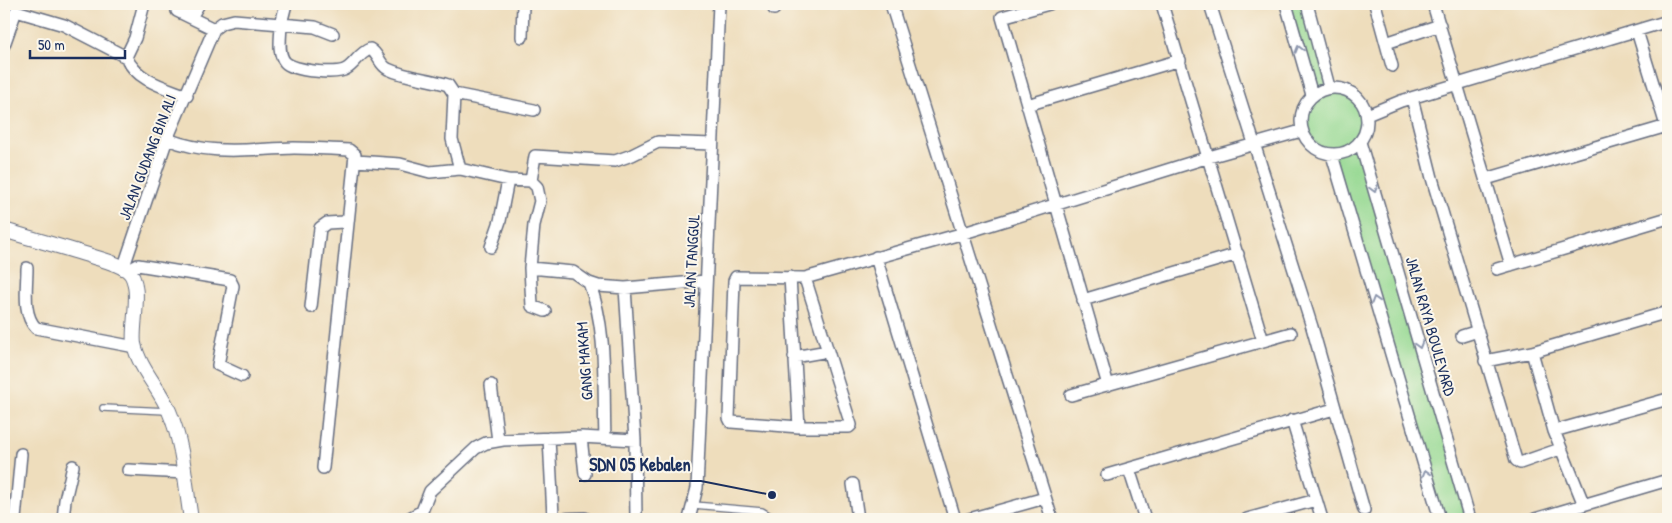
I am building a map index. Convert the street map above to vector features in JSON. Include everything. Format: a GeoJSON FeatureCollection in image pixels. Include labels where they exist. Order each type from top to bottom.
{"type":"FeatureCollection","features":[{"type":"Feature","properties":{"kind":"street"},"geometry":{"type":"LineString","coordinates":[[126,57],[135,38],[144,4]]}},
{"type":"Feature","properties":{"kind":"street"},"geometry":{"type":"LineString","coordinates":[[192,17],[199,4]]}},
{"type":"Feature","properties":{"kind":"street"},"geometry":{"type":"LineString","coordinates":[[286,4],[280,24],[282,56],[285,62],[291,66],[335,73],[346,69],[364,51],[370,49],[376,53],[385,68],[406,76],[448,85],[454,94],[452,139],[460,168]]}},
{"type":"Feature","properties":{"kind":"street"},"geometry":{"type":"LineString","coordinates":[[522,37],[523,4]]}},
{"type":"Feature","properties":{"kind":"street","name":"JALAN TANGGUL"},"geometry":{"type":"LineString","coordinates":[[689,519],[698,488],[719,4]]}},
{"type":"Feature","properties":{"kind":"street"},"geometry":{"type":"LineString","coordinates":[[891,4],[1052,519]]}},
{"type":"Feature","properties":{"kind":"street"},"geometry":{"type":"LineString","coordinates":[[1049,4],[1002,17],[1108,385]]}},
{"type":"Feature","properties":{"kind":"street"},"geometry":{"type":"LineString","coordinates":[[1162,4],[1263,341]]}},
{"type":"Feature","properties":{"kind":"street"},"geometry":{"type":"LineString","coordinates":[[1210,4],[1312,327],[1364,510]]}},
{"type":"Feature","properties":{"kind":"street"},"geometry":{"type":"LineString","coordinates":[[1286,4],[1312,94]]}},
{"type":"Feature","properties":{"kind":"street"},"geometry":{"type":"LineString","coordinates":[[1307,4],[1329,87]]}},
{"type":"Feature","properties":{"kind":"street"},"geometry":{"type":"LineString","coordinates":[[1375,4],[1392,66]]}},
{"type":"Feature","properties":{"kind":"street"},"geometry":{"type":"LineString","coordinates":[[1433,4],[1511,264]]}},
{"type":"Feature","properties":{"kind":"street"},"geometry":{"type":"LineString","coordinates":[[4,46],[16,11],[64,25],[126,57],[131,67],[140,76],[187,96]]}},
{"type":"Feature","properties":{"kind":"street"},"geometry":{"type":"LineString","coordinates":[[177,11],[214,28],[222,23],[234,20],[315,27],[333,34]]}},
{"type":"Feature","properties":{"kind":"street"},"geometry":{"type":"LineString","coordinates":[[1367,115],[1412,98],[1668,22]]}},
{"type":"Feature","properties":{"kind":"street"},"geometry":{"type":"LineString","coordinates":[[1386,43],[1440,25]]}},
{"type":"Feature","properties":{"kind":"street","name":"JALAN GUDANG BIN ALI"},"geometry":{"type":"LineString","coordinates":[[125,270],[167,139],[187,96],[214,28]]}},
{"type":"Feature","properties":{"kind":"street"},"geometry":{"type":"LineString","coordinates":[[1486,179],[1667,129],[1637,31]]}},
{"type":"Feature","properties":{"kind":"street"},"geometry":{"type":"LineString","coordinates":[[1027,105],[1180,60]]}},
{"type":"Feature","properties":{"kind":"street"},"geometry":{"type":"LineString","coordinates":[[1329,87],[1346,89],[1360,99],[1367,115],[1367,129],[1360,142],[1348,152],[1332,155],[1319,151],[1308,143],[1301,131],[1301,111],[1312,94],[1329,87]]}},
{"type":"Feature","properties":{"kind":"street"},"geometry":{"type":"LineString","coordinates":[[454,94],[534,110]]}},
{"type":"Feature","properties":{"kind":"street"},"geometry":{"type":"LineString","coordinates":[[1412,98],[1432,178],[1517,461],[1520,463],[1560,449]]}},
{"type":"Feature","properties":{"kind":"street"},"geometry":{"type":"LineString","coordinates":[[805,278],[851,425],[849,427],[799,427],[734,423],[729,418],[734,281],[736,277],[805,278],[964,233],[1055,203],[1301,131]]}},
{"type":"Feature","properties":{"kind":"street"},"geometry":{"type":"LineString","coordinates":[[167,139],[190,148],[225,151],[296,148],[349,150],[356,155],[323,468]]}},
{"type":"Feature","properties":{"kind":"street"},"geometry":{"type":"LineString","coordinates":[[531,181],[535,156],[615,161],[658,142],[712,144]]}},
{"type":"Feature","properties":{"kind":"street","name":"JALAN RAYA BOULEVARD"},"geometry":{"type":"LineString","coordinates":[[1360,142],[1470,519]]}},
{"type":"Feature","properties":{"kind":"street"},"geometry":{"type":"LineString","coordinates":[[1332,155],[1440,519]]}},
{"type":"Feature","properties":{"kind":"street"},"geometry":{"type":"LineString","coordinates":[[356,161],[400,164],[430,172],[460,168],[508,180],[531,181],[537,187],[540,201],[534,225],[530,268],[532,306],[535,309],[544,311]]}},
{"type":"Feature","properties":{"kind":"street"},"geometry":{"type":"LineString","coordinates":[[491,247],[500,220],[508,180]]}},
{"type":"Feature","properties":{"kind":"street"},"geometry":{"type":"LineString","coordinates":[[311,307],[320,228],[327,223],[344,222],[348,218]]}},
{"type":"Feature","properties":{"kind":"street"},"geometry":{"type":"LineString","coordinates":[[1497,269],[1668,218]]}},
{"type":"Feature","properties":{"kind":"street"},"geometry":{"type":"LineString","coordinates":[[4,230],[113,263],[133,277],[136,295],[133,337],[135,347],[169,411],[181,448],[190,519]]}},
{"type":"Feature","properties":{"kind":"street"},"geometry":{"type":"LineString","coordinates":[[1083,300],[1238,254]]}},
{"type":"Feature","properties":{"kind":"street"},"geometry":{"type":"LineString","coordinates":[[876,257],[955,519]]}},
{"type":"Feature","properties":{"kind":"street"},"geometry":{"type":"LineString","coordinates":[[125,270],[138,264],[230,280],[233,286],[218,365],[242,376]]}},
{"type":"Feature","properties":{"kind":"street"},"geometry":{"type":"LineString","coordinates":[[27,268],[27,310],[31,323],[36,328],[135,347]]}},
{"type":"Feature","properties":{"kind":"street"},"geometry":{"type":"LineString","coordinates":[[530,268],[573,272],[589,283],[598,286],[625,288],[706,281]]}},
{"type":"Feature","properties":{"kind":"street"},"geometry":{"type":"LineString","coordinates":[[790,277],[799,427]]}},
{"type":"Feature","properties":{"kind":"street","name":"GANG MAKAM"},"geometry":{"type":"LineString","coordinates":[[589,283],[595,300],[603,360],[605,438]]}},
{"type":"Feature","properties":{"kind":"street"},"geometry":{"type":"LineString","coordinates":[[625,288],[636,440],[636,519]]}},
{"type":"Feature","properties":{"kind":"street"},"geometry":{"type":"LineString","coordinates":[[1486,361],[1532,352],[1668,312]]}},
{"type":"Feature","properties":{"kind":"street"},"geometry":{"type":"LineString","coordinates":[[1462,336],[1478,331]]}},
{"type":"Feature","properties":{"kind":"street"},"geometry":{"type":"LineString","coordinates":[[1071,395],[1291,332]]}},
{"type":"Feature","properties":{"kind":"street"},"geometry":{"type":"LineString","coordinates":[[794,357],[828,351]]}},
{"type":"Feature","properties":{"kind":"street"},"geometry":{"type":"LineString","coordinates":[[1532,352],[1560,449],[1584,505]]}},
{"type":"Feature","properties":{"kind":"street"},"geometry":{"type":"LineString","coordinates":[[491,385],[498,441]]}},
{"type":"Feature","properties":{"kind":"street"},"geometry":{"type":"LineString","coordinates":[[1554,431],[1668,399]]}},
{"type":"Feature","properties":{"kind":"street"},"geometry":{"type":"LineString","coordinates":[[1107,476],[1334,409]]}},
{"type":"Feature","properties":{"kind":"street"},"geometry":{"type":"LineString","coordinates":[[1292,420],[1322,519]]}},
{"type":"Feature","properties":{"kind":"street"},"geometry":{"type":"LineString","coordinates":[[408,519],[422,511],[429,492],[476,448],[498,441],[549,438],[581,437],[636,440]]}},
{"type":"Feature","properties":{"kind":"street"},"geometry":{"type":"LineString","coordinates":[[581,437],[585,474]]}},
{"type":"Feature","properties":{"kind":"street"},"geometry":{"type":"LineString","coordinates":[[549,438],[554,516],[558,519],[585,518]]}},
{"type":"Feature","properties":{"kind":"street"},"geometry":{"type":"LineString","coordinates":[[14,519],[22,454]]}},
{"type":"Feature","properties":{"kind":"street"},"geometry":{"type":"LineString","coordinates":[[63,519],[65,500],[73,466]]}},
{"type":"Feature","properties":{"kind":"street"},"geometry":{"type":"LineString","coordinates":[[1130,469],[1145,519]]}},
{"type":"Feature","properties":{"kind":"street"},"geometry":{"type":"LineString","coordinates":[[128,470],[185,473]]}},
{"type":"Feature","properties":{"kind":"street"},"geometry":{"type":"LineString","coordinates":[[1539,519],[1668,480]]}},
{"type":"Feature","properties":{"kind":"street"},"geometry":{"type":"LineString","coordinates":[[852,484],[858,519]]}},
{"type":"Feature","properties":{"kind":"street"},"geometry":{"type":"LineString","coordinates":[[969,519],[1045,498]]}},
{"type":"Feature","properties":{"kind":"street"},"geometry":{"type":"LineString","coordinates":[[1247,519],[1316,500]]}},
{"type":"Feature","properties":{"kind":"lane"},"geometry":{"type":"LineString","coordinates":[[103,408],[169,411]]}},
{"type":"Feature","properties":{"kind":"lane"},"geometry":{"type":"LineString","coordinates":[[694,505],[762,511],[775,519]]}},
{"type":"Feature","properties":{"kind":"green space"},"geometry":{"type":"Polygon","coordinates":[[[1285,4],[1307,4],[1329,87],[1340,89],[1358,98],[1366,112],[1365,131],[1360,142],[1470,519],[1440,519],[1332,155],[1318,149],[1306,140],[1300,128],[1302,110],[1312,94],[1285,4]]]}},
{"type":"Feature","properties":{"kind":"place","name":"SDN 05 Kebalen"},"geometry":{"type":"Point","coordinates":[772,495]}}]}
